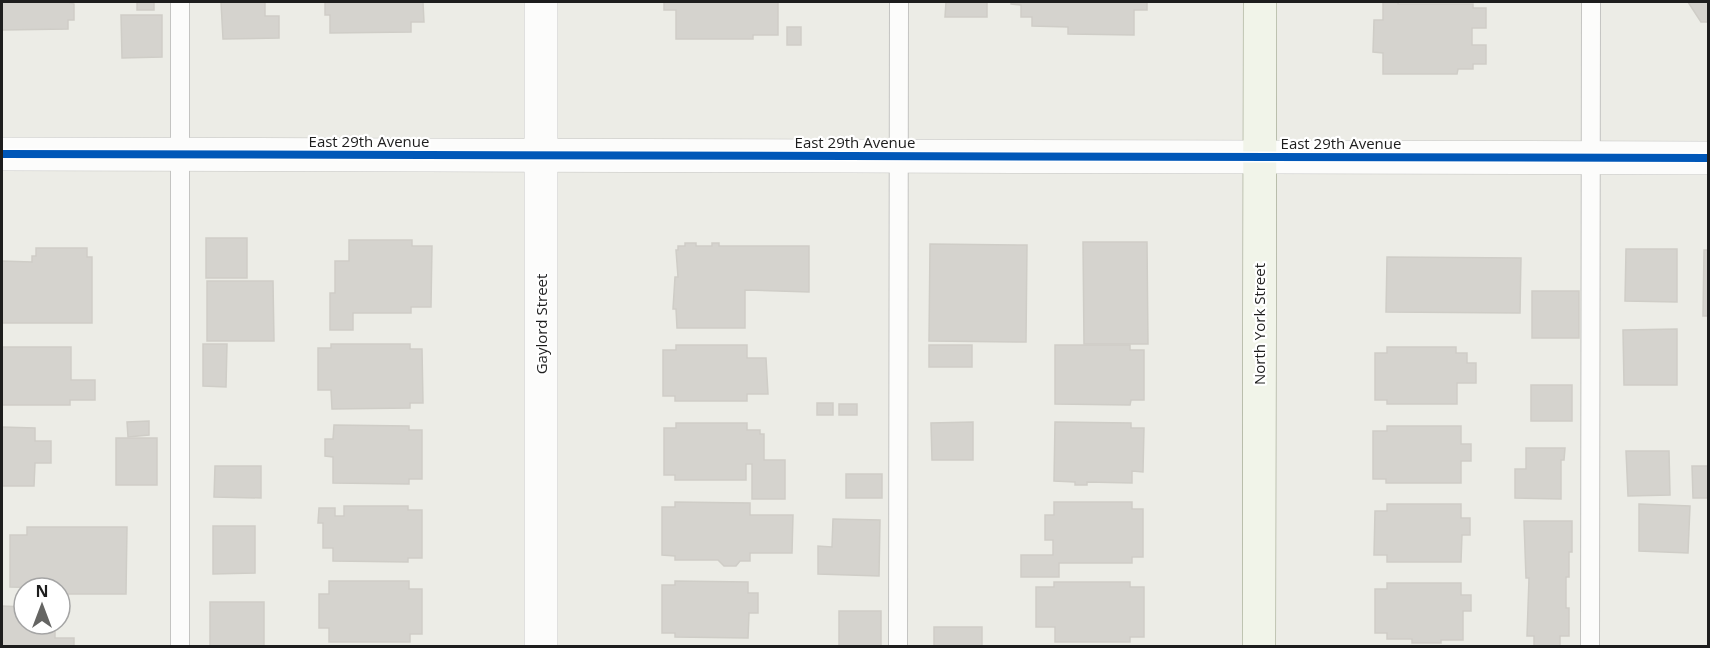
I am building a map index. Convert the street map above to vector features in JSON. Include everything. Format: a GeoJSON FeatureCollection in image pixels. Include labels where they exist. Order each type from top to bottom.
{"type":"FeatureCollection","features":[{"type":"Feature","properties":{"kind":"main road","name":"North York Street"},"geometry":{"type":"LineString","coordinates":[[1259,646],[1260,2]]}},
{"type":"Feature","properties":{"kind":"street","name":"Gaylord Street"},"geometry":{"type":"LineString","coordinates":[[541,646],[542,2]]}},
{"type":"Feature","properties":{"kind":"street","name":"East 29th Avenue"},"geometry":{"type":"LineString","coordinates":[[2,153],[1708,158]]}},
{"type":"Feature","properties":{"kind":"lane"},"geometry":{"type":"LineString","coordinates":[[180,2],[180,646]]}},
{"type":"Feature","properties":{"kind":"lane"},"geometry":{"type":"LineString","coordinates":[[898,646],[899,2]]}},
{"type":"Feature","properties":{"kind":"lane"},"geometry":{"type":"LineString","coordinates":[[1590,646],[1591,2]]}},
{"type":"Feature","properties":{"kind":"building"},"geometry":{"type":"Polygon","coordinates":[[[2,2],[68,2],[74,4],[74,20],[68,20],[68,29],[2,30],[2,2]]]}},
{"type":"Feature","properties":{"kind":"building"},"geometry":{"type":"Polygon","coordinates":[[[137,2],[154,2],[154,10],[137,10],[137,2]]]}},
{"type":"Feature","properties":{"kind":"building"},"geometry":{"type":"Polygon","coordinates":[[[221,2],[265,2],[265,16],[279,16],[279,38],[223,39],[221,2]]]}},
{"type":"Feature","properties":{"kind":"building"},"geometry":{"type":"Polygon","coordinates":[[[325,2],[423,2],[424,22],[411,22],[411,32],[330,33],[330,15],[325,15],[325,2]]]}},
{"type":"Feature","properties":{"kind":"building"},"geometry":{"type":"Polygon","coordinates":[[[664,2],[778,2],[778,35],[753,35],[753,39],[676,39],[676,10],[664,10],[664,2]]]}},
{"type":"Feature","properties":{"kind":"building"},"geometry":{"type":"Polygon","coordinates":[[[946,2],[987,2],[987,17],[945,17],[946,2]]]}},
{"type":"Feature","properties":{"kind":"building"},"geometry":{"type":"Polygon","coordinates":[[[1011,2],[1147,2],[1147,10],[1134,10],[1134,35],[1068,34],[1068,27],[1032,26],[1032,17],[1021,17],[1021,5],[1011,4],[1011,2]]]}},
{"type":"Feature","properties":{"kind":"building"},"geometry":{"type":"Polygon","coordinates":[[[1383,2],[1473,4],[1473,8],[1486,8],[1486,28],[1472,28],[1472,45],[1486,45],[1486,64],[1473,64],[1473,69],[1458,69],[1457,74],[1383,74],[1383,53],[1373,52],[1374,20],[1383,20],[1383,2]]]}},
{"type":"Feature","properties":{"kind":"building"},"geometry":{"type":"Polygon","coordinates":[[[1688,2],[1708,2],[1708,22],[1701,22],[1688,2]]]}},
{"type":"Feature","properties":{"kind":"building"},"geometry":{"type":"Polygon","coordinates":[[[121,15],[162,15],[162,57],[122,58],[121,15]]]}},
{"type":"Feature","properties":{"kind":"building"},"geometry":{"type":"Polygon","coordinates":[[[787,27],[801,27],[801,45],[787,45],[787,27]]]}},
{"type":"Feature","properties":{"kind":"building"},"geometry":{"type":"Polygon","coordinates":[[[206,238],[247,238],[247,278],[206,278],[206,238]]]}},
{"type":"Feature","properties":{"kind":"building"},"geometry":{"type":"Polygon","coordinates":[[[349,240],[412,240],[412,246],[432,246],[431,307],[411,307],[411,313],[353,313],[353,330],[330,330],[330,293],[335,293],[335,261],[349,261],[349,240]]]}},
{"type":"Feature","properties":{"kind":"building"},"geometry":{"type":"Polygon","coordinates":[[[1083,242],[1147,242],[1148,344],[1084,344],[1083,242]]]}},
{"type":"Feature","properties":{"kind":"building"},"geometry":{"type":"Polygon","coordinates":[[[685,243],[696,243],[696,246],[712,246],[712,243],[719,243],[719,246],[809,246],[809,292],[745,290],[745,328],[677,328],[676,309],[673,309],[675,277],[678,277],[676,250],[678,246],[685,246],[685,243]]]}},
{"type":"Feature","properties":{"kind":"building"},"geometry":{"type":"Polygon","coordinates":[[[930,244],[1027,245],[1026,342],[929,341],[930,244]]]}},
{"type":"Feature","properties":{"kind":"building"},"geometry":{"type":"Polygon","coordinates":[[[36,248],[87,248],[87,257],[92,257],[92,323],[2,323],[2,261],[32,262],[32,256],[36,256],[36,248]]]}},
{"type":"Feature","properties":{"kind":"building"},"geometry":{"type":"Polygon","coordinates":[[[1626,249],[1677,249],[1677,302],[1625,301],[1626,249]]]}},
{"type":"Feature","properties":{"kind":"building"},"geometry":{"type":"Polygon","coordinates":[[[1704,250],[1708,250],[1708,316],[1703,316],[1704,250]]]}},
{"type":"Feature","properties":{"kind":"building"},"geometry":{"type":"Polygon","coordinates":[[[1387,257],[1521,258],[1520,313],[1386,312],[1387,257]]]}},
{"type":"Feature","properties":{"kind":"building"},"geometry":{"type":"Polygon","coordinates":[[[207,281],[273,281],[274,341],[207,341],[207,281]]]}},
{"type":"Feature","properties":{"kind":"building"},"geometry":{"type":"Polygon","coordinates":[[[1532,291],[1579,291],[1579,338],[1532,338],[1532,291]]]}},
{"type":"Feature","properties":{"kind":"building"},"geometry":{"type":"Polygon","coordinates":[[[1677,329],[1677,385],[1624,385],[1623,330],[1677,329]]]}},
{"type":"Feature","properties":{"kind":"building"},"geometry":{"type":"Polygon","coordinates":[[[203,344],[227,344],[226,387],[203,386],[203,344]]]}},
{"type":"Feature","properties":{"kind":"building"},"geometry":{"type":"Polygon","coordinates":[[[331,344],[410,344],[410,349],[422,349],[423,403],[410,403],[410,408],[332,409],[331,390],[318,390],[318,348],[331,348],[331,344]]]}},
{"type":"Feature","properties":{"kind":"building"},"geometry":{"type":"Polygon","coordinates":[[[676,345],[747,345],[747,358],[766,358],[768,394],[747,394],[747,401],[675,401],[675,396],[663,396],[663,350],[676,350],[676,345]]]}},
{"type":"Feature","properties":{"kind":"building"},"geometry":{"type":"Polygon","coordinates":[[[929,345],[972,345],[972,367],[929,367],[929,345]]]}},
{"type":"Feature","properties":{"kind":"building"},"geometry":{"type":"Polygon","coordinates":[[[1055,345],[1130,345],[1130,350],[1144,350],[1144,400],[1131,400],[1130,405],[1055,404],[1055,345]]]}},
{"type":"Feature","properties":{"kind":"building"},"geometry":{"type":"Polygon","coordinates":[[[2,347],[71,347],[71,380],[95,380],[95,400],[70,400],[70,405],[2,405],[2,347]]]}},
{"type":"Feature","properties":{"kind":"building"},"geometry":{"type":"Polygon","coordinates":[[[1387,347],[1456,347],[1456,353],[1467,353],[1467,363],[1476,363],[1476,383],[1457,383],[1457,404],[1387,404],[1387,400],[1375,400],[1375,353],[1387,353],[1387,347]]]}},
{"type":"Feature","properties":{"kind":"building"},"geometry":{"type":"Polygon","coordinates":[[[1531,385],[1572,385],[1572,421],[1531,421],[1531,385]]]}},
{"type":"Feature","properties":{"kind":"building"},"geometry":{"type":"Polygon","coordinates":[[[817,403],[833,403],[833,415],[817,415],[817,403]]]}},
{"type":"Feature","properties":{"kind":"building"},"geometry":{"type":"Polygon","coordinates":[[[839,404],[857,404],[857,415],[839,415],[839,404]]]}},
{"type":"Feature","properties":{"kind":"building"},"geometry":{"type":"Polygon","coordinates":[[[149,421],[149,435],[128,437],[127,422],[149,421]]]}},
{"type":"Feature","properties":{"kind":"building"},"geometry":{"type":"Polygon","coordinates":[[[973,422],[973,460],[932,460],[931,423],[973,422]]]}},
{"type":"Feature","properties":{"kind":"building"},"geometry":{"type":"Polygon","coordinates":[[[1055,422],[1131,423],[1131,428],[1144,428],[1143,472],[1132,471],[1132,483],[1087,482],[1087,485],[1075,485],[1075,482],[1054,481],[1055,422]]]}},
{"type":"Feature","properties":{"kind":"building"},"geometry":{"type":"Polygon","coordinates":[[[676,423],[747,423],[747,430],[760,430],[760,434],[764,434],[764,460],[785,460],[785,499],[752,499],[752,464],[746,464],[746,480],[675,480],[675,475],[664,475],[664,428],[676,428],[676,423]]]}},
{"type":"Feature","properties":{"kind":"building"},"geometry":{"type":"Polygon","coordinates":[[[334,425],[409,426],[409,430],[422,430],[422,479],[409,479],[409,484],[333,483],[333,457],[325,456],[325,439],[333,439],[334,425]]]}},
{"type":"Feature","properties":{"kind":"building"},"geometry":{"type":"Polygon","coordinates":[[[1387,426],[1461,426],[1461,444],[1471,444],[1471,461],[1461,461],[1461,483],[1386,483],[1386,479],[1373,479],[1373,431],[1387,431],[1387,426]]]}},
{"type":"Feature","properties":{"kind":"building"},"geometry":{"type":"Polygon","coordinates":[[[2,427],[35,428],[35,441],[51,441],[51,463],[35,463],[34,486],[2,486],[2,427]]]}},
{"type":"Feature","properties":{"kind":"building"},"geometry":{"type":"Polygon","coordinates":[[[116,438],[157,438],[157,485],[116,485],[116,438]]]}},
{"type":"Feature","properties":{"kind":"building"},"geometry":{"type":"Polygon","coordinates":[[[1526,448],[1565,448],[1564,460],[1561,460],[1561,499],[1515,498],[1515,469],[1526,469],[1526,448]]]}},
{"type":"Feature","properties":{"kind":"building"},"geometry":{"type":"Polygon","coordinates":[[[1626,451],[1669,451],[1670,495],[1628,496],[1626,451]]]}},
{"type":"Feature","properties":{"kind":"building"},"geometry":{"type":"Polygon","coordinates":[[[215,466],[261,466],[261,498],[214,497],[215,466]]]}},
{"type":"Feature","properties":{"kind":"building"},"geometry":{"type":"Polygon","coordinates":[[[1692,466],[1708,466],[1708,498],[1693,498],[1692,466]]]}},
{"type":"Feature","properties":{"kind":"building"},"geometry":{"type":"Polygon","coordinates":[[[846,474],[882,474],[882,498],[846,498],[846,474]]]}},
{"type":"Feature","properties":{"kind":"building"},"geometry":{"type":"Polygon","coordinates":[[[675,502],[750,503],[750,515],[793,515],[792,553],[750,553],[750,561],[740,561],[736,566],[724,566],[718,560],[675,560],[675,556],[662,555],[662,507],[675,507],[675,502]]]}},
{"type":"Feature","properties":{"kind":"building"},"geometry":{"type":"Polygon","coordinates":[[[1054,502],[1132,502],[1132,509],[1143,509],[1143,557],[1132,557],[1132,563],[1059,563],[1059,577],[1021,577],[1021,555],[1053,555],[1053,540],[1045,540],[1045,515],[1054,515],[1054,502]]]}},
{"type":"Feature","properties":{"kind":"building"},"geometry":{"type":"Polygon","coordinates":[[[1387,504],[1461,504],[1461,518],[1470,518],[1470,535],[1462,535],[1461,562],[1387,562],[1387,555],[1374,555],[1375,511],[1387,511],[1387,504]]]}},
{"type":"Feature","properties":{"kind":"building"},"geometry":{"type":"Polygon","coordinates":[[[1639,504],[1690,506],[1688,553],[1639,551],[1639,504]]]}},
{"type":"Feature","properties":{"kind":"building"},"geometry":{"type":"Polygon","coordinates":[[[344,506],[408,506],[408,510],[422,510],[422,558],[408,558],[408,562],[333,561],[333,548],[323,548],[323,523],[318,523],[319,508],[335,508],[335,516],[344,516],[344,506]]]}},
{"type":"Feature","properties":{"kind":"building"},"geometry":{"type":"Polygon","coordinates":[[[833,519],[880,520],[879,576],[818,574],[818,546],[832,547],[833,519]]]}},
{"type":"Feature","properties":{"kind":"building"},"geometry":{"type":"Polygon","coordinates":[[[1524,521],[1572,521],[1572,552],[1569,552],[1569,577],[1566,577],[1569,636],[1560,636],[1560,646],[1534,646],[1534,636],[1527,636],[1529,578],[1526,578],[1524,521]]]}},
{"type":"Feature","properties":{"kind":"building"},"geometry":{"type":"Polygon","coordinates":[[[213,526],[255,526],[255,573],[213,574],[213,526]]]}},
{"type":"Feature","properties":{"kind":"building"},"geometry":{"type":"Polygon","coordinates":[[[27,527],[127,527],[126,594],[72,594],[72,576],[12,576],[12,587],[10,587],[10,535],[27,535],[27,527]]]}},
{"type":"Feature","properties":{"kind":"building"},"geometry":{"type":"Polygon","coordinates":[[[329,581],[409,581],[409,589],[422,589],[422,634],[410,634],[410,642],[329,642],[329,628],[319,628],[319,594],[329,594],[329,581]]]}},
{"type":"Feature","properties":{"kind":"building"},"geometry":{"type":"Polygon","coordinates":[[[675,581],[748,582],[748,593],[758,593],[758,613],[749,613],[748,638],[675,637],[675,633],[662,633],[662,585],[675,585],[675,581]]]}},
{"type":"Feature","properties":{"kind":"building"},"geometry":{"type":"Polygon","coordinates":[[[1054,582],[1130,582],[1130,587],[1144,587],[1144,637],[1130,637],[1130,642],[1055,642],[1055,627],[1036,627],[1036,587],[1054,587],[1054,582]]]}},
{"type":"Feature","properties":{"kind":"building"},"geometry":{"type":"Polygon","coordinates":[[[1387,583],[1461,583],[1461,595],[1471,595],[1471,611],[1463,611],[1463,640],[1412,643],[1412,639],[1387,639],[1387,633],[1375,633],[1375,589],[1387,589],[1387,583]]]}},
{"type":"Feature","properties":{"kind":"building"},"geometry":{"type":"Polygon","coordinates":[[[210,602],[264,602],[264,646],[210,646],[210,602]]]}},
{"type":"Feature","properties":{"kind":"building"},"geometry":{"type":"Polygon","coordinates":[[[2,606],[12,606],[12,636],[74,638],[74,646],[2,646],[2,606]]]}},
{"type":"Feature","properties":{"kind":"building"},"geometry":{"type":"Polygon","coordinates":[[[839,611],[881,611],[881,646],[839,646],[839,611]]]}},
{"type":"Feature","properties":{"kind":"building"},"geometry":{"type":"Polygon","coordinates":[[[934,627],[982,627],[982,646],[934,646],[934,627]]]}},
{"type":"Feature","properties":{"kind":"cycle path"},"geometry":{"type":"LineString","coordinates":[[2,154],[1708,158]]}}]}
